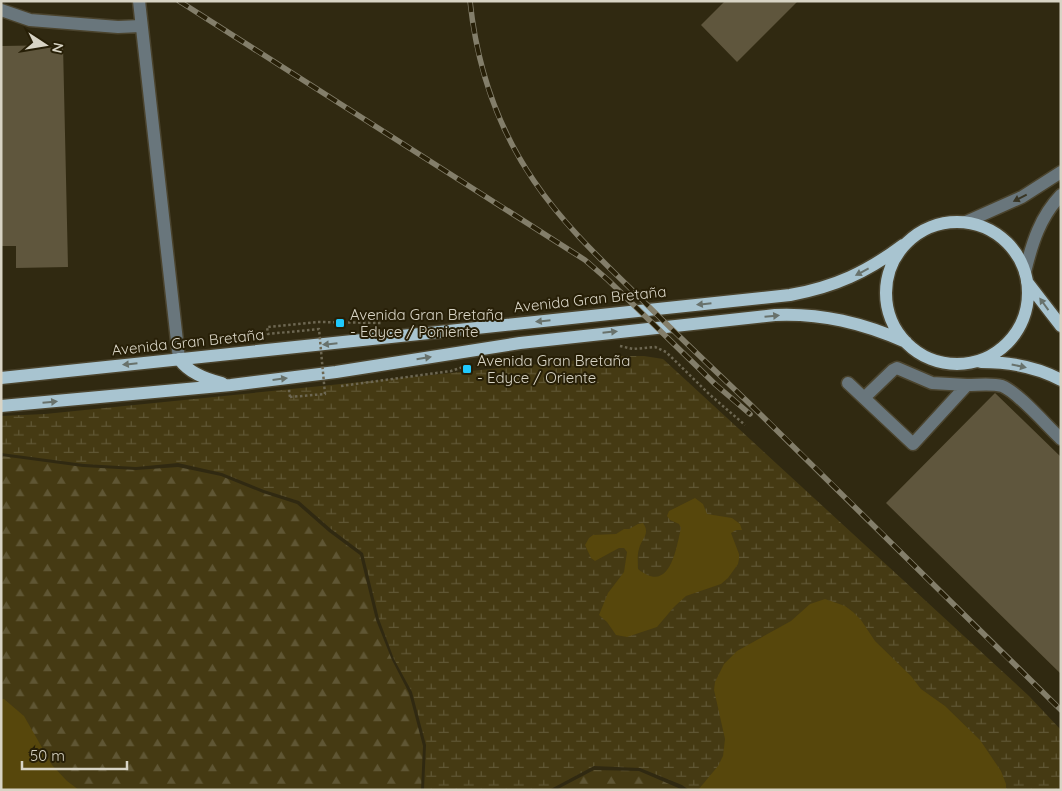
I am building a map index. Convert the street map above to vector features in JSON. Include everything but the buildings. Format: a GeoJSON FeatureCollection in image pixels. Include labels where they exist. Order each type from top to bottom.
{"type":"FeatureCollection","features":[{"type":"Feature","properties":{"kind":"main road"},"geometry":{"type":"LineString","coordinates":[[1061,326],[1026,277],[1017,254],[1003,238],[986,227],[966,222],[946,222],[918,232],[903,245],[893,262],[887,280],[887,309],[890,318],[899,335],[919,353],[934,361],[959,364],[976,362],[1005,363],[1022,366],[1049,374],[1061,380]]}},
{"type":"Feature","properties":{"kind":"main road","name":"Avenida Gran Bretaña"},"geometry":{"type":"LineString","coordinates":[[1,378],[806,292],[834,285],[861,273],[903,245]]}},
{"type":"Feature","properties":{"kind":"main road"},"geometry":{"type":"LineString","coordinates":[[976,362],[999,350],[1011,340],[1017,331],[1026,313],[1028,303],[1026,277]]}},
{"type":"Feature","properties":{"kind":"main road"},"geometry":{"type":"LineString","coordinates":[[1,406],[232,385],[336,372],[520,342],[775,315],[804,314],[856,323],[906,342]]}},
{"type":"Feature","properties":{"kind":"main road"},"geometry":{"type":"LineString","coordinates":[[179,359],[186,367],[197,374],[232,385]]}},
{"type":"Feature","properties":{"kind":"street"},"geometry":{"type":"LineString","coordinates":[[139,1],[179,359]]}},
{"type":"Feature","properties":{"kind":"street"},"geometry":{"type":"LineString","coordinates":[[1,10],[30,20],[118,27],[141,26]]}},
{"type":"Feature","properties":{"kind":"street"},"geometry":{"type":"LineString","coordinates":[[966,222],[1022,198],[1061,172]]}},
{"type":"Feature","properties":{"kind":"street"},"geometry":{"type":"LineString","coordinates":[[1026,277],[1032,246],[1042,220],[1061,195]]}},
{"type":"Feature","properties":{"kind":"street"},"geometry":{"type":"LineString","coordinates":[[864,398],[897,368],[932,382],[967,385],[994,384],[1011,391],[1061,439]]}},
{"type":"Feature","properties":{"kind":"street"},"geometry":{"type":"LineString","coordinates":[[848,383],[914,444],[967,385]]}},
{"type":"Feature","properties":{"kind":"path"},"geometry":{"type":"LineString","coordinates":[[290,397],[325,394],[319,329],[268,334],[267,327],[349,321],[389,324],[396,337]]}},
{"type":"Feature","properties":{"kind":"path"},"geometry":{"type":"LineString","coordinates":[[599,334],[625,348],[655,347],[666,352],[709,394],[745,425]]}},
{"type":"Feature","properties":{"kind":"path"},"geometry":{"type":"LineString","coordinates":[[355,384],[460,369],[474,363],[475,350]]}},
{"type":"Feature","properties":{"kind":"green space"},"geometry":{"type":"Polygon","coordinates":[[[618,356],[644,356],[663,359],[1029,696],[1061,730],[1061,787],[1056,790],[689,790],[682,785],[640,768],[594,766],[549,790],[424,790],[426,745],[412,692],[394,659],[379,619],[363,553],[331,529],[299,501],[264,490],[222,473],[178,463],[136,467],[84,464],[1,453],[1,416],[45,414],[618,356]]]}},
{"type":"Feature","properties":{"kind":"green space"},"geometry":{"type":"Polygon","coordinates":[[[1,456],[83,467],[136,470],[178,467],[221,476],[297,504],[329,532],[360,555],[376,620],[392,660],[409,693],[423,746],[421,790],[1,790],[1,456]]]}},
{"type":"Feature","properties":{"kind":"green space"},"geometry":{"type":"Polygon","coordinates":[[[594,770],[639,771],[683,790],[556,790],[594,770]]]}},
{"type":"Feature","properties":{"kind":"shaded area"},"geometry":{"type":"Polygon","coordinates":[[[695,498],[703,504],[707,514],[732,518],[740,524],[742,530],[736,530],[731,533],[739,554],[738,564],[721,584],[686,596],[657,627],[627,637],[616,635],[607,622],[599,615],[608,593],[624,572],[627,552],[624,548],[619,548],[595,561],[591,558],[585,545],[589,538],[593,535],[616,534],[624,529],[629,529],[643,523],[646,533],[638,551],[638,569],[649,576],[658,577],[670,566],[681,528],[679,524],[670,520],[667,516],[669,511],[695,498]]]}},
{"type":"Feature","properties":{"kind":"shaded area"},"geometry":{"type":"Polygon","coordinates":[[[825,599],[845,606],[853,612],[861,620],[875,641],[911,676],[921,689],[945,706],[980,740],[1001,771],[1006,784],[1006,790],[698,790],[718,766],[723,756],[725,739],[714,690],[715,682],[724,664],[737,651],[791,621],[810,604],[825,599]]]}},
{"type":"Feature","properties":{"kind":"shaded area"},"geometry":{"type":"Polygon","coordinates":[[[1,699],[4,699],[24,716],[52,765],[67,781],[79,790],[1,790],[1,699]]]}},
{"type":"Feature","properties":{"kind":"railway"},"geometry":{"type":"LineString","coordinates":[[179,1],[585,260],[716,385],[750,414]]}},
{"type":"Feature","properties":{"kind":"railway"},"geometry":{"type":"LineString","coordinates":[[470,1],[478,49],[499,118],[521,160],[555,210],[579,237],[674,332],[790,443],[1061,710]]}},
{"type":"Feature","properties":{"kind":"place","name":"Avenida Gran Bretaña - Edyce / Poniente"},"geometry":{"type":"Point","coordinates":[340,323]}},
{"type":"Feature","properties":{"kind":"place","name":"Avenida Gran Bretaña - Edyce / Oriente"},"geometry":{"type":"Point","coordinates":[467,369]}}]}
